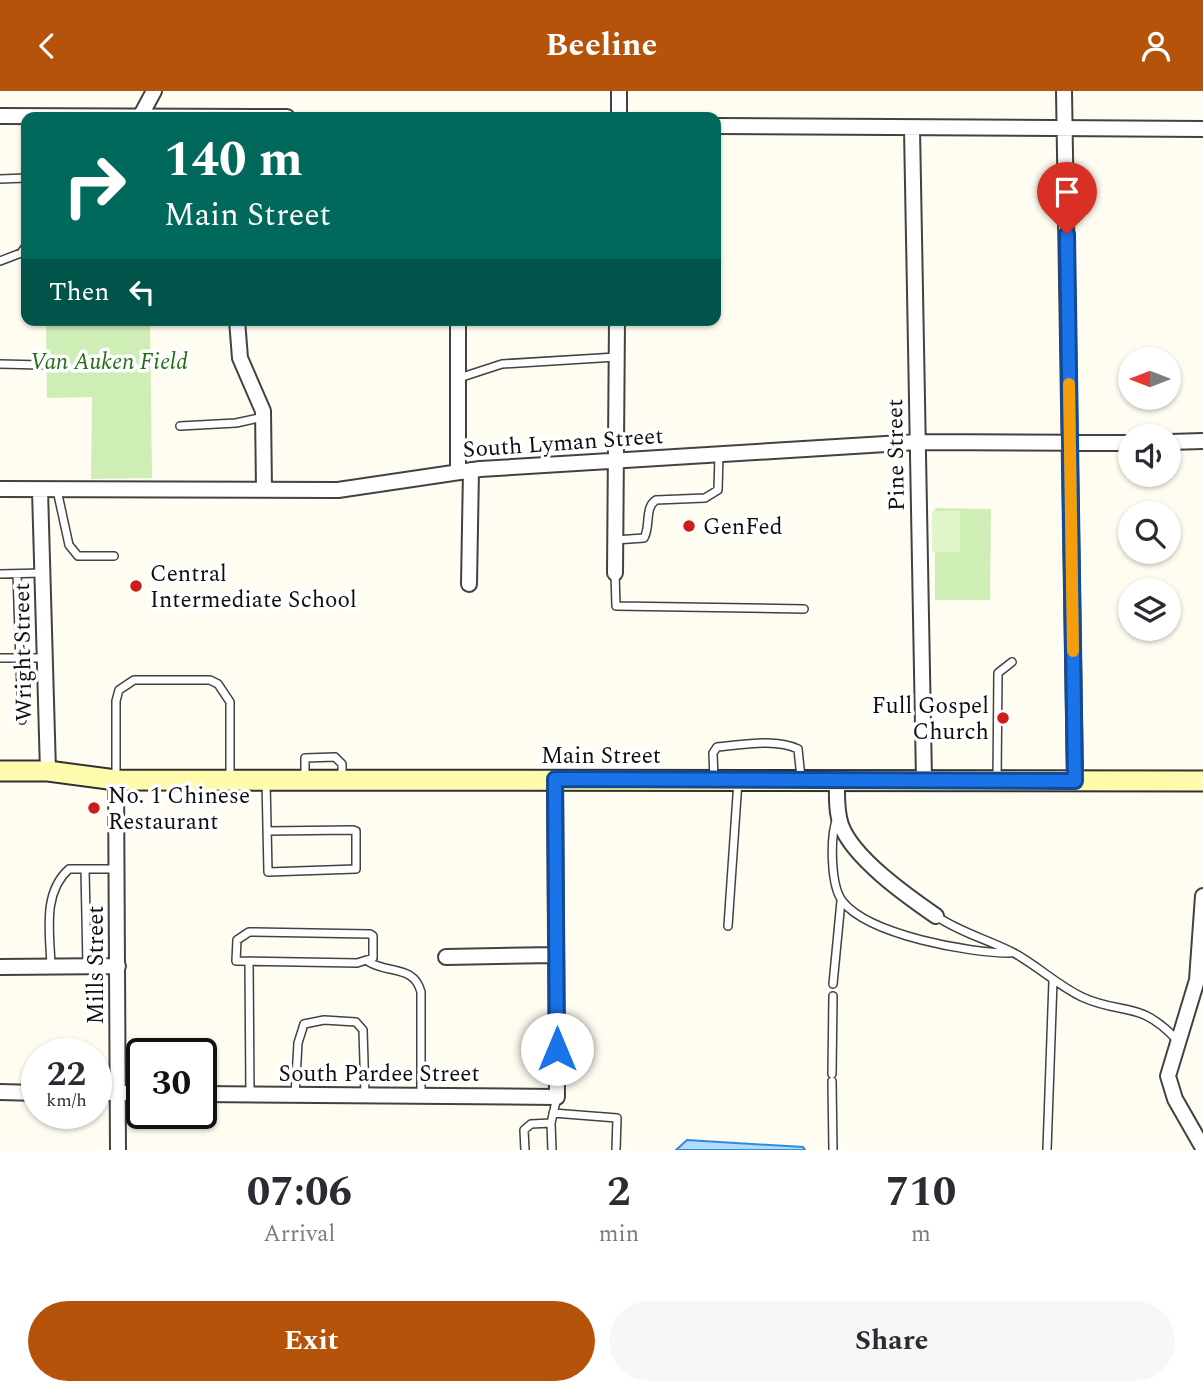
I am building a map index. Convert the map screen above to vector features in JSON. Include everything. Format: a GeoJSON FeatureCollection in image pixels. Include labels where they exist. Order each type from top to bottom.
{"type":"FeatureCollection","features":[{"type":"Feature","properties":{"kind":"main road","name":"Main Street"},"geometry":{"type":"LineString","coordinates":[[0,771],[48,771],[116,780],[1203,781]]}},
{"type":"Feature","properties":{"kind":"street"},"geometry":{"type":"LineString","coordinates":[[143,112],[154,91]]}},
{"type":"Feature","properties":{"kind":"street"},"geometry":{"type":"LineString","coordinates":[[619,91],[619,112]]}},
{"type":"Feature","properties":{"kind":"street"},"geometry":{"type":"LineString","coordinates":[[1064,91],[1075,781]]}},
{"type":"Feature","properties":{"kind":"street"},"geometry":{"type":"LineString","coordinates":[[0,116],[21,116]]}},
{"type":"Feature","properties":{"kind":"street"},"geometry":{"type":"LineString","coordinates":[[721,126],[1203,129]]}},
{"type":"Feature","properties":{"kind":"street","name":"Pine Street"},"geometry":{"type":"LineString","coordinates":[[912,129],[925,780]]}},
{"type":"Feature","properties":{"kind":"street"},"geometry":{"type":"LineString","coordinates":[[237,326],[240,358],[258,395],[263,417],[264,490]]}},
{"type":"Feature","properties":{"kind":"street"},"geometry":{"type":"LineString","coordinates":[[458,326],[469,585]]}},
{"type":"Feature","properties":{"kind":"street"},"geometry":{"type":"LineString","coordinates":[[615,572],[617,326]]}},
{"type":"Feature","properties":{"kind":"street"},"geometry":{"type":"LineString","coordinates":[[1181,442],[1203,441]]}},
{"type":"Feature","properties":{"kind":"street","name":"South Lyman Street"},"geometry":{"type":"LineString","coordinates":[[0,489],[338,490],[465,471],[918,442],[1118,443]]}},
{"type":"Feature","properties":{"kind":"street","name":"Wright Street"},"geometry":{"type":"LineString","coordinates":[[40,490],[48,771]]}},
{"type":"Feature","properties":{"kind":"street"},"geometry":{"type":"LineString","coordinates":[[555,779],[557,1097]]}},
{"type":"Feature","properties":{"kind":"street","name":"Mills Street"},"geometry":{"type":"LineString","coordinates":[[116,780],[118,1150]]}},
{"type":"Feature","properties":{"kind":"street"},"geometry":{"type":"LineString","coordinates":[[837,781],[839,815],[848,838],[872,864],[936,916]]}},
{"type":"Feature","properties":{"kind":"street"},"geometry":{"type":"LineString","coordinates":[[1203,896],[1198,980],[1170,1068],[1169,1087],[1203,1148]]}},
{"type":"Feature","properties":{"kind":"street"},"geometry":{"type":"LineString","coordinates":[[446,957],[556,955]]}},
{"type":"Feature","properties":{"kind":"street"},"geometry":{"type":"LineString","coordinates":[[0,967],[118,966]]}},
{"type":"Feature","properties":{"kind":"street"},"geometry":{"type":"LineString","coordinates":[[0,1092],[21,1093]]}},
{"type":"Feature","properties":{"kind":"street"},"geometry":{"type":"LineString","coordinates":[[112,1093],[126,1093]]}},
{"type":"Feature","properties":{"kind":"street","name":"South Pardee Street"},"geometry":{"type":"LineString","coordinates":[[217,1094],[557,1097]]}},
{"type":"Feature","properties":{"kind":"lane"},"geometry":{"type":"LineString","coordinates":[[0,179],[21,178]]}},
{"type":"Feature","properties":{"kind":"lane"},"geometry":{"type":"LineString","coordinates":[[0,261],[21,253]]}},
{"type":"Feature","properties":{"kind":"lane"},"geometry":{"type":"LineString","coordinates":[[459,378],[502,364],[524,365],[562,359],[617,357]]}},
{"type":"Feature","properties":{"kind":"lane"},"geometry":{"type":"LineString","coordinates":[[0,364],[41,365]]}},
{"type":"Feature","properties":{"kind":"lane"},"geometry":{"type":"LineString","coordinates":[[180,426],[236,423],[263,417]]}},
{"type":"Feature","properties":{"kind":"lane"},"geometry":{"type":"LineString","coordinates":[[615,540],[644,538],[649,529],[649,508],[656,500],[705,498],[718,490],[719,455]]}},
{"type":"Feature","properties":{"kind":"lane"},"geometry":{"type":"LineString","coordinates":[[57,489],[68,545],[78,555],[114,556]]}},
{"type":"Feature","properties":{"kind":"lane"},"geometry":{"type":"LineString","coordinates":[[615,572],[616,606],[804,608]]}},
{"type":"Feature","properties":{"kind":"lane"},"geometry":{"type":"LineString","coordinates":[[0,574],[43,573]]}},
{"type":"Feature","properties":{"kind":"lane"},"geometry":{"type":"LineString","coordinates":[[17,574],[22,720]]}},
{"type":"Feature","properties":{"kind":"lane"},"geometry":{"type":"LineString","coordinates":[[0,658],[45,658]]}},
{"type":"Feature","properties":{"kind":"lane"},"geometry":{"type":"LineString","coordinates":[[997,780],[998,673],[1012,661]]}},
{"type":"Feature","properties":{"kind":"lane"},"geometry":{"type":"LineString","coordinates":[[116,780],[116,701],[119,690],[134,680],[210,680],[223,688],[230,702],[230,780]]}},
{"type":"Feature","properties":{"kind":"lane"},"geometry":{"type":"LineString","coordinates":[[713,780],[713,753],[717,747],[775,744],[798,749],[801,781]]}},
{"type":"Feature","properties":{"kind":"lane"},"geometry":{"type":"LineString","coordinates":[[266,780],[267,831],[268,872],[356,869],[356,831],[353,829],[267,831]]}},
{"type":"Feature","properties":{"kind":"lane"},"geometry":{"type":"LineString","coordinates":[[728,926],[738,781]]}},
{"type":"Feature","properties":{"kind":"lane"},"geometry":{"type":"LineString","coordinates":[[832,984],[841,901],[834,872],[832,831],[839,815]]}},
{"type":"Feature","properties":{"kind":"lane"},"geometry":{"type":"LineString","coordinates":[[51,967],[50,905],[57,880],[68,869],[117,869]]}},
{"type":"Feature","properties":{"kind":"lane"},"geometry":{"type":"LineString","coordinates":[[85,869],[87,966]]}},
{"type":"Feature","properties":{"kind":"lane"},"geometry":{"type":"LineString","coordinates":[[841,901],[858,914],[894,930],[954,949],[1014,953]]}},
{"type":"Feature","properties":{"kind":"lane"},"geometry":{"type":"LineString","coordinates":[[936,916],[959,932],[1014,953],[1053,981],[1085,998],[1131,1008],[1160,1021],[1178,1042]]}},
{"type":"Feature","properties":{"kind":"lane"},"geometry":{"type":"LineString","coordinates":[[369,961],[373,958],[373,936],[354,932],[249,932],[237,940],[236,961],[369,961],[382,970],[409,972],[418,980],[421,992],[421,1096]]}},
{"type":"Feature","properties":{"kind":"lane"},"geometry":{"type":"LineString","coordinates":[[249,961],[250,1094]]}},
{"type":"Feature","properties":{"kind":"lane"},"geometry":{"type":"LineString","coordinates":[[1047,1150],[1053,981]]}},
{"type":"Feature","properties":{"kind":"lane"},"geometry":{"type":"LineString","coordinates":[[832,996],[833,1150]]}},
{"type":"Feature","properties":{"kind":"lane"},"geometry":{"type":"LineString","coordinates":[[295,1094],[303,1024],[324,1020],[356,1022],[363,1030],[365,1095]]}},
{"type":"Feature","properties":{"kind":"lane"},"geometry":{"type":"LineString","coordinates":[[552,1150],[551,1123],[557,1097]]}},
{"type":"Feature","properties":{"kind":"lane"},"geometry":{"type":"LineString","coordinates":[[554,1113],[617,1118],[615,1150]]}},
{"type":"Feature","properties":{"kind":"lane"},"geometry":{"type":"LineString","coordinates":[[525,1150],[524,1130],[531,1124],[551,1123]]}},
{"type":"Feature","properties":{"kind":"green space","name":"Van Auken Field"},"geometry":{"type":"Polygon","coordinates":[[[46,326],[150,326],[152,478],[91,479],[92,397],[47,398],[46,326]]]}},
{"type":"Feature","properties":{"kind":"green space"},"geometry":{"type":"Polygon","coordinates":[[[935,508],[991,509],[990,600],[935,600],[935,508]]]}},
{"type":"Feature","properties":{"kind":"green space"},"geometry":{"type":"Polygon","coordinates":[[[932,511],[960,511],[960,552],[932,552],[932,511]]]}},
{"type":"Feature","properties":{"kind":"water"},"geometry":{"type":"Polygon","coordinates":[[[687,1140],[803,1147],[805,1150],[676,1150],[687,1140]]]}},
{"type":"Feature","properties":{"kind":"slow traffic"},"geometry":{"type":"LineString","coordinates":[[1069,384],[1073,651]]}},
{"type":"Feature","properties":{"kind":"place","name":"GenFed"},"geometry":{"type":"Point","coordinates":[689,526]}},
{"type":"Feature","properties":{"kind":"place","name":"Central Intermediate School"},"geometry":{"type":"Point","coordinates":[136,586]}},
{"type":"Feature","properties":{"kind":"place","name":"Full Gospel Church"},"geometry":{"type":"Point","coordinates":[1003,718]}},
{"type":"Feature","properties":{"kind":"place","name":"No. 1 Chinese Restaurant"},"geometry":{"type":"Point","coordinates":[94,808]}},
{"type":"Feature","properties":{"kind":"route"},"geometry":{"type":"LineString","coordinates":[[557,1049],[555,779],[1075,781],[1067,234]]}}]}
